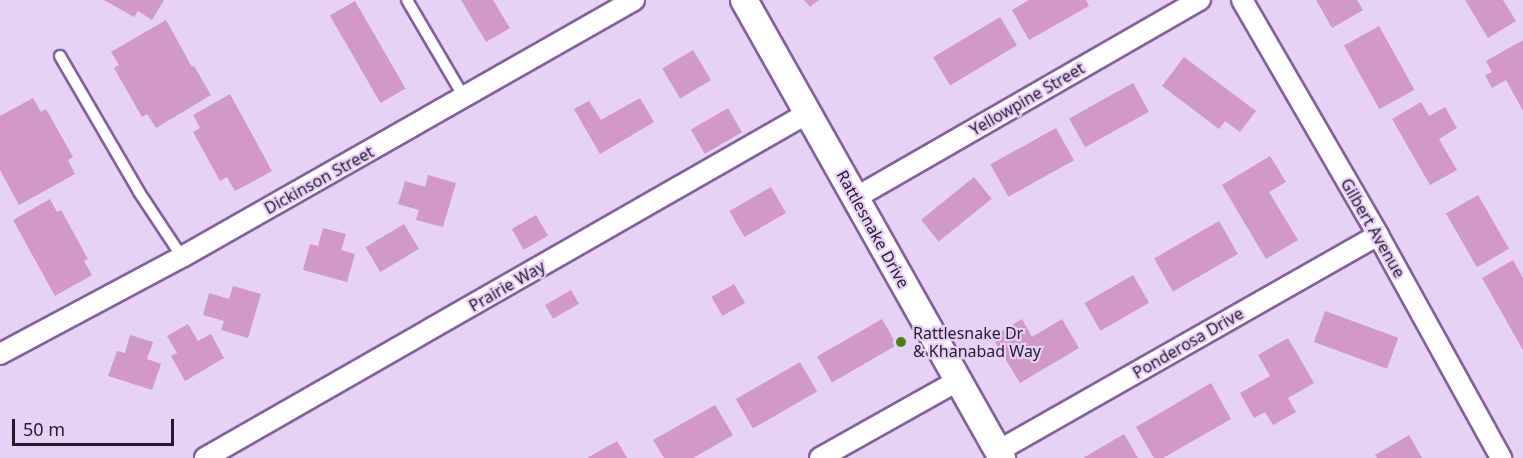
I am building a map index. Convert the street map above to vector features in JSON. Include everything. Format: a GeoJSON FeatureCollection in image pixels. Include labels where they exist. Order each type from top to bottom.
{"type":"FeatureCollection","features":[{"type":"Feature","properties":{"kind":"street","name":"Dickinson Street"},"geometry":{"type":"LineString","coordinates":[[0,354],[182,257],[634,0]]}},
{"type":"Feature","properties":{"kind":"street","name":"Rattlesnake Drive"},"geometry":{"type":"LineString","coordinates":[[744,0],[1000,454]]}},
{"type":"Feature","properties":{"kind":"street","name":"Yellowpine Street"},"geometry":{"type":"LineString","coordinates":[[855,198],[1200,0]]}},
{"type":"Feature","properties":{"kind":"street","name":"Gilbert Avenue"},"geometry":{"type":"LineString","coordinates":[[1242,0],[1378,235],[1501,458]]}},
{"type":"Feature","properties":{"kind":"street","name":"Prairie Way"},"geometry":{"type":"LineString","coordinates":[[206,458],[808,114]]}},
{"type":"Feature","properties":{"kind":"street","name":"Ponderosa Drive"},"geometry":{"type":"LineString","coordinates":[[1000,454],[1378,235]]}},
{"type":"Feature","properties":{"kind":"street"},"geometry":{"type":"LineString","coordinates":[[820,458],[959,380]]}},
{"type":"Feature","properties":{"kind":"lane"},"geometry":{"type":"LineString","coordinates":[[407,0],[464,97]]}},
{"type":"Feature","properties":{"kind":"lane"},"geometry":{"type":"LineString","coordinates":[[60,56],[139,192],[182,257]]}},
{"type":"Feature","properties":{"kind":"building"},"geometry":{"type":"Polygon","coordinates":[[[104,0],[164,0],[152,20],[138,11],[134,17],[104,0]]]}},
{"type":"Feature","properties":{"kind":"building"},"geometry":{"type":"Polygon","coordinates":[[[461,0],[493,0],[510,28],[486,42],[461,0]]]}},
{"type":"Feature","properties":{"kind":"building"},"geometry":{"type":"Polygon","coordinates":[[[804,0],[819,0],[810,7],[804,0]]]}},
{"type":"Feature","properties":{"kind":"building"},"geometry":{"type":"Polygon","coordinates":[[[1029,0],[1086,0],[1089,6],[1029,40],[1012,10],[1029,0]]]}},
{"type":"Feature","properties":{"kind":"building"},"geometry":{"type":"Polygon","coordinates":[[[1316,0],[1357,0],[1363,10],[1332,28],[1316,0]]]}},
{"type":"Feature","properties":{"kind":"building"},"geometry":{"type":"Polygon","coordinates":[[[1465,0],[1503,0],[1516,21],[1488,38],[1465,0]]]}},
{"type":"Feature","properties":{"kind":"building"},"geometry":{"type":"Polygon","coordinates":[[[355,1],[406,88],[380,103],[330,16],[355,1]]]}},
{"type":"Feature","properties":{"kind":"building"},"geometry":{"type":"Polygon","coordinates":[[[1000,17],[1017,45],[950,85],[933,57],[1000,17]]]}},
{"type":"Feature","properties":{"kind":"building"},"geometry":{"type":"Polygon","coordinates":[[[166,20],[192,67],[194,66],[211,95],[156,128],[147,114],[142,117],[114,68],[119,65],[111,52],[166,20]]]}},
{"type":"Feature","properties":{"kind":"building"},"geometry":{"type":"Polygon","coordinates":[[[1379,26],[1414,90],[1379,109],[1344,45],[1379,26]]]}},
{"type":"Feature","properties":{"kind":"building"},"geometry":{"type":"Polygon","coordinates":[[[1523,40],[1523,111],[1506,80],[1492,88],[1485,75],[1492,72],[1486,61],[1523,40]]]}},
{"type":"Feature","properties":{"kind":"building"},"geometry":{"type":"Polygon","coordinates":[[[693,50],[711,80],[680,99],[662,69],[693,50]]]}},
{"type":"Feature","properties":{"kind":"building"},"geometry":{"type":"Polygon","coordinates":[[[1184,57],[1256,111],[1240,132],[1225,121],[1219,129],[1162,86],[1184,57]]]}},
{"type":"Feature","properties":{"kind":"building"},"geometry":{"type":"Polygon","coordinates":[[[1133,83],[1149,112],[1085,147],[1069,118],[1133,83]]]}},
{"type":"Feature","properties":{"kind":"building"},"geometry":{"type":"Polygon","coordinates":[[[230,94],[272,171],[235,191],[227,177],[220,181],[193,132],[200,128],[193,115],[230,94]]]}},
{"type":"Feature","properties":{"kind":"building"},"geometry":{"type":"Polygon","coordinates":[[[33,98],[41,112],[46,109],[73,157],[68,160],[75,174],[19,205],[0,170],[0,116],[33,98]]]}},
{"type":"Feature","properties":{"kind":"building"},"geometry":{"type":"Polygon","coordinates":[[[640,98],[654,122],[600,154],[574,109],[589,101],[601,120],[640,98]]]}},
{"type":"Feature","properties":{"kind":"building"},"geometry":{"type":"Polygon","coordinates":[[[1421,102],[1429,116],[1445,107],[1457,128],[1439,139],[1457,170],[1430,185],[1392,119],[1421,102]]]}},
{"type":"Feature","properties":{"kind":"building"},"geometry":{"type":"Polygon","coordinates":[[[728,108],[742,132],[705,154],[691,130],[728,108]]]}},
{"type":"Feature","properties":{"kind":"building"},"geometry":{"type":"Polygon","coordinates":[[[1056,128],[1074,160],[1008,197],[990,164],[1056,128]]]}},
{"type":"Feature","properties":{"kind":"building"},"geometry":{"type":"Polygon","coordinates":[[[1270,156],[1286,182],[1269,192],[1298,240],[1266,259],[1222,185],[1270,156]]]}},
{"type":"Feature","properties":{"kind":"building"},"geometry":{"type":"Polygon","coordinates":[[[428,175],[456,183],[443,227],[416,220],[419,210],[398,204],[405,181],[425,187],[428,175]]]}},
{"type":"Feature","properties":{"kind":"building"},"geometry":{"type":"Polygon","coordinates":[[[974,177],[992,199],[939,242],[921,220],[974,177]]]}},
{"type":"Feature","properties":{"kind":"building"},"geometry":{"type":"Polygon","coordinates":[[[771,187],[786,213],[744,237],[729,211],[771,187]]]}},
{"type":"Feature","properties":{"kind":"building"},"geometry":{"type":"Polygon","coordinates":[[[1478,195],[1509,249],[1477,267],[1446,214],[1478,195]]]}},
{"type":"Feature","properties":{"kind":"building"},"geometry":{"type":"Polygon","coordinates":[[[50,199],[57,212],[61,210],[88,259],[84,261],[92,275],[55,296],[13,220],[50,199]]]}},
{"type":"Feature","properties":{"kind":"building"},"geometry":{"type":"Polygon","coordinates":[[[536,215],[548,236],[524,250],[512,229],[536,215]]]}},
{"type":"Feature","properties":{"kind":"building"},"geometry":{"type":"Polygon","coordinates":[[[1219,221],[1238,254],[1173,291],[1154,258],[1219,221]]]}},
{"type":"Feature","properties":{"kind":"building"},"geometry":{"type":"Polygon","coordinates":[[[404,224],[419,249],[380,272],[365,247],[404,224]]]}},
{"type":"Feature","properties":{"kind":"building"},"geometry":{"type":"Polygon","coordinates":[[[323,228],[346,234],[341,250],[355,254],[347,282],[303,270],[310,244],[318,246],[323,228]]]}},
{"type":"Feature","properties":{"kind":"building"},"geometry":{"type":"Polygon","coordinates":[[[1513,260],[1523,278],[1523,350],[1482,278],[1513,260]]]}},
{"type":"Feature","properties":{"kind":"building"},"geometry":{"type":"Polygon","coordinates":[[[1133,275],[1149,303],[1101,331],[1085,303],[1133,275]]]}},
{"type":"Feature","properties":{"kind":"building"},"geometry":{"type":"Polygon","coordinates":[[[734,284],[745,303],[722,316],[711,297],[734,284]]]}},
{"type":"Feature","properties":{"kind":"building"},"geometry":{"type":"Polygon","coordinates":[[[233,286],[261,294],[248,338],[221,330],[224,321],[203,315],[209,293],[229,299],[233,286]]]}},
{"type":"Feature","properties":{"kind":"building"},"geometry":{"type":"Polygon","coordinates":[[[571,290],[579,304],[553,319],[545,305],[571,290]]]}},
{"type":"Feature","properties":{"kind":"building"},"geometry":{"type":"Polygon","coordinates":[[[1325,311],[1398,338],[1387,369],[1314,342],[1325,311]]]}},
{"type":"Feature","properties":{"kind":"building"},"geometry":{"type":"Polygon","coordinates":[[[882,319],[897,345],[832,382],[817,356],[882,319]]]}},
{"type":"Feature","properties":{"kind":"building"},"geometry":{"type":"Polygon","coordinates":[[[1022,319],[1032,337],[1062,319],[1079,348],[1020,383],[992,337],[1022,319]]]}},
{"type":"Feature","properties":{"kind":"building"},"geometry":{"type":"Polygon","coordinates":[[[188,324],[198,341],[211,334],[224,358],[185,381],[171,356],[177,353],[167,336],[188,324]]]}},
{"type":"Feature","properties":{"kind":"building"},"geometry":{"type":"Polygon","coordinates":[[[130,335],[153,342],[147,359],[161,364],[152,390],[108,376],[117,351],[125,353],[130,335]]]}},
{"type":"Feature","properties":{"kind":"building"},"geometry":{"type":"Polygon","coordinates":[[[1288,338],[1314,383],[1288,398],[1296,412],[1273,425],[1265,412],[1254,418],[1240,393],[1270,376],[1258,355],[1288,338]]]}},
{"type":"Feature","properties":{"kind":"building"},"geometry":{"type":"Polygon","coordinates":[[[800,362],[817,391],[753,428],[736,399],[800,362]]]}},
{"type":"Feature","properties":{"kind":"building"},"geometry":{"type":"Polygon","coordinates":[[[1211,383],[1231,419],[1163,458],[1154,458],[1136,427],[1211,383]]]}},
{"type":"Feature","properties":{"kind":"building"},"geometry":{"type":"Polygon","coordinates":[[[715,405],[733,435],[693,458],[664,458],[653,440],[715,405]]]}},
{"type":"Feature","properties":{"kind":"building"},"geometry":{"type":"Polygon","coordinates":[[[1124,434],[1138,458],[1083,458],[1124,434]]]}},
{"type":"Feature","properties":{"kind":"building"},"geometry":{"type":"Polygon","coordinates":[[[1409,435],[1422,458],[1377,458],[1375,455],[1409,435]]]}},
{"type":"Feature","properties":{"kind":"building"},"geometry":{"type":"Polygon","coordinates":[[[617,441],[627,458],[587,458],[617,441]]]}},
{"type":"Feature","properties":{"kind":"place","name":"Rattlesnake Dr & Khanabad Way"},"geometry":{"type":"Point","coordinates":[901,342]}}]}
